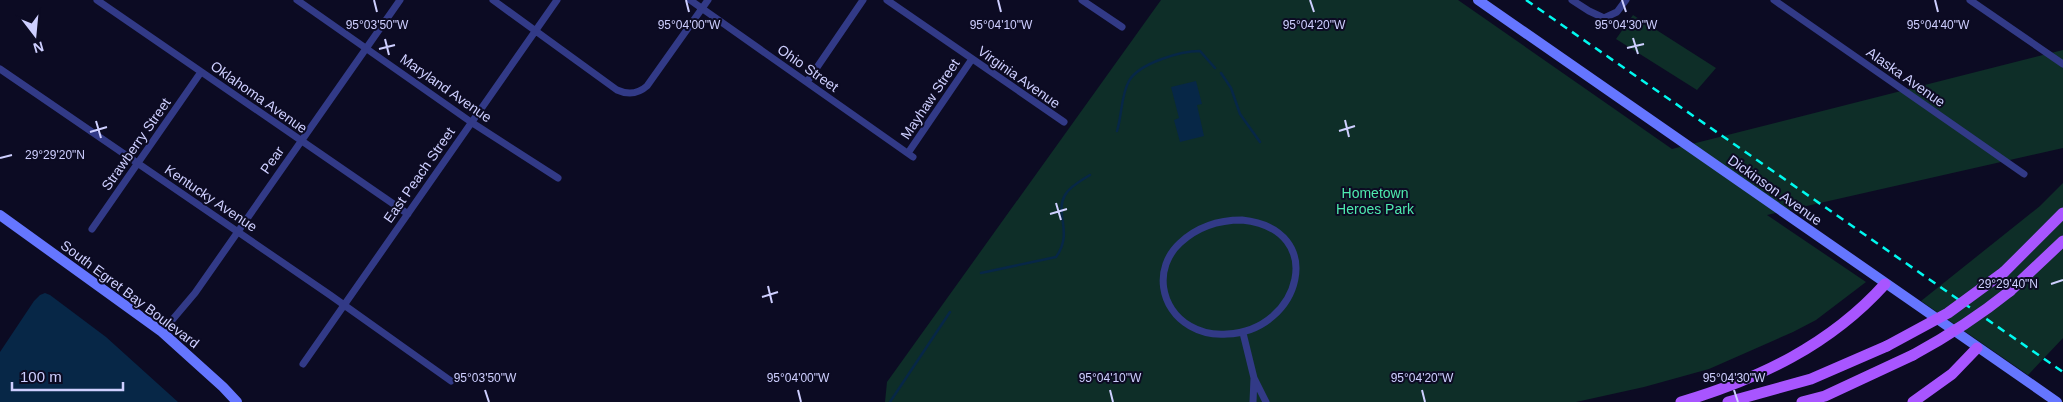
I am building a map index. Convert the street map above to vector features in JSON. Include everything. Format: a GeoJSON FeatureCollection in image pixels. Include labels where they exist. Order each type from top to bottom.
{"type":"FeatureCollection","features":[{"type":"Feature","properties":{"kind":"main road"},"geometry":{"type":"LineString","coordinates":[[1728,402],[1811,379],[1887,346],[1948,313],[2004,272],[2063,213]]}},
{"type":"Feature","properties":{"kind":"main road"},"geometry":{"type":"LineString","coordinates":[[1802,402],[1825,396],[1913,355],[1947,336],[1980,315],[2010,291],[2063,241]]}},
{"type":"Feature","properties":{"kind":"main road"},"geometry":{"type":"LineString","coordinates":[[1681,402],[1752,377],[1804,352],[1852,316],[1885,284]]}},
{"type":"Feature","properties":{"kind":"main road"},"geometry":{"type":"LineString","coordinates":[[1913,402],[1952,374],[1977,348]]}},
{"type":"Feature","properties":{"kind":"street","name":"Oklahoma Avenue"},"geometry":{"type":"LineString","coordinates":[[97,0],[408,214]]}},
{"type":"Feature","properties":{"kind":"street","name":"Maryland Avenue"},"geometry":{"type":"LineString","coordinates":[[297,0],[471,122],[558,178]]}},
{"type":"Feature","properties":{"kind":"street","name":"Pear"},"geometry":{"type":"LineString","coordinates":[[162,332],[185,306],[400,0]]}},
{"type":"Feature","properties":{"kind":"street"},"geometry":{"type":"LineString","coordinates":[[493,0],[622,92],[638,92],[652,80],[708,0]]}},
{"type":"Feature","properties":{"kind":"street","name":"East Peach Street"},"geometry":{"type":"LineString","coordinates":[[303,364],[557,0]]}},
{"type":"Feature","properties":{"kind":"street","name":"Ohio Street"},"geometry":{"type":"LineString","coordinates":[[690,0],[910,155]]}},
{"type":"Feature","properties":{"kind":"street"},"geometry":{"type":"LineString","coordinates":[[807,82],[863,0]]}},
{"type":"Feature","properties":{"kind":"street","name":"Virginia Avenue"},"geometry":{"type":"LineString","coordinates":[[887,0],[1064,122]]}},
{"type":"Feature","properties":{"kind":"street"},"geometry":{"type":"LineString","coordinates":[[1082,0],[1122,27]]}},
{"type":"Feature","properties":{"kind":"street","name":"Dickinson Avenue"},"geometry":{"type":"LineString","coordinates":[[1478,0],[1977,348],[2058,402]]}},
{"type":"Feature","properties":{"kind":"street"},"geometry":{"type":"LineString","coordinates":[[1572,0],[1589,12],[1604,18],[1617,12],[1626,0]]}},
{"type":"Feature","properties":{"kind":"street","name":"Alaska Avenue"},"geometry":{"type":"LineString","coordinates":[[1774,0],[2024,174]]}},
{"type":"Feature","properties":{"kind":"street"},"geometry":{"type":"LineString","coordinates":[[1970,0],[2063,64]]}},
{"type":"Feature","properties":{"kind":"street","name":"Mayhaw Street"},"geometry":{"type":"LineString","coordinates":[[910,155],[972,59]]}},
{"type":"Feature","properties":{"kind":"street","name":"Kentucky Avenue"},"geometry":{"type":"LineString","coordinates":[[0,69],[238,231],[451,381]]}},
{"type":"Feature","properties":{"kind":"street","name":"Strawberry Street"},"geometry":{"type":"LineString","coordinates":[[92,230],[201,72]]}},
{"type":"Feature","properties":{"kind":"street","name":"South Egret Bay Boulevard"},"geometry":{"type":"LineString","coordinates":[[0,215],[162,332],[224,387],[237,402]]}},
{"type":"Feature","properties":{"kind":"street"},"geometry":{"type":"LineString","coordinates":[[1223,221],[1252,221],[1276,230],[1290,246],[1296,262],[1296,280],[1284,304],[1266,321],[1243,333],[1214,334],[1193,328],[1176,316],[1165,298],[1164,273],[1173,250],[1200,229],[1223,221]]}},
{"type":"Feature","properties":{"kind":"street"},"geometry":{"type":"LineString","coordinates":[[1243,333],[1254,378],[1266,402]]}},
{"type":"Feature","properties":{"kind":"street"},"geometry":{"type":"LineString","coordinates":[[1253,402],[1254,378]]}},
{"type":"Feature","properties":{"kind":"green space","name":"Hometown Heroes Park"},"geometry":{"type":"Polygon","coordinates":[[[1161,0],[1458,0],[1672,149],[2063,50],[2063,148],[1767,215],[1866,282],[1816,320],[1709,369],[1644,387],[1576,402],[885,402],[887,382],[1161,0]]]}},
{"type":"Feature","properties":{"kind":"green space"},"geometry":{"type":"Polygon","coordinates":[[[1633,15],[1716,68],[1697,90],[1616,39],[1633,15]]]}},
{"type":"Feature","properties":{"kind":"green space"},"geometry":{"type":"Polygon","coordinates":[[[2063,183],[2063,338],[2028,375],[1921,301],[2040,206],[2063,183]]]}},
{"type":"Feature","properties":{"kind":"water"},"geometry":{"type":"Polygon","coordinates":[[[1196,81],[1202,104],[1197,105],[1204,136],[1180,142],[1174,120],[1179,118],[1171,87],[1196,81]]]}},
{"type":"Feature","properties":{"kind":"water"},"geometry":{"type":"Polygon","coordinates":[[[45,293],[106,337],[178,402],[0,402],[0,352],[34,301],[45,293]]]}},
{"type":"Feature","properties":{"kind":"waterway"},"geometry":{"type":"LineString","coordinates":[[1117,131],[1126,87],[1134,75],[1142,69],[1161,59],[1182,53],[1200,51],[1215,68]]}},
{"type":"Feature","properties":{"kind":"waterway"},"geometry":{"type":"LineString","coordinates":[[1221,73],[1231,88],[1240,114],[1260,142]]}},
{"type":"Feature","properties":{"kind":"waterway"},"geometry":{"type":"LineString","coordinates":[[981,273],[1056,257],[1061,248],[1064,231],[1062,202],[1067,192],[1073,186],[1090,175]]}},
{"type":"Feature","properties":{"kind":"waterway"},"geometry":{"type":"LineString","coordinates":[[890,402],[950,312]]}},
{"type":"Feature","properties":{"kind":"railway"},"geometry":{"type":"LineString","coordinates":[[1526,0],[2063,372]]}}]}
